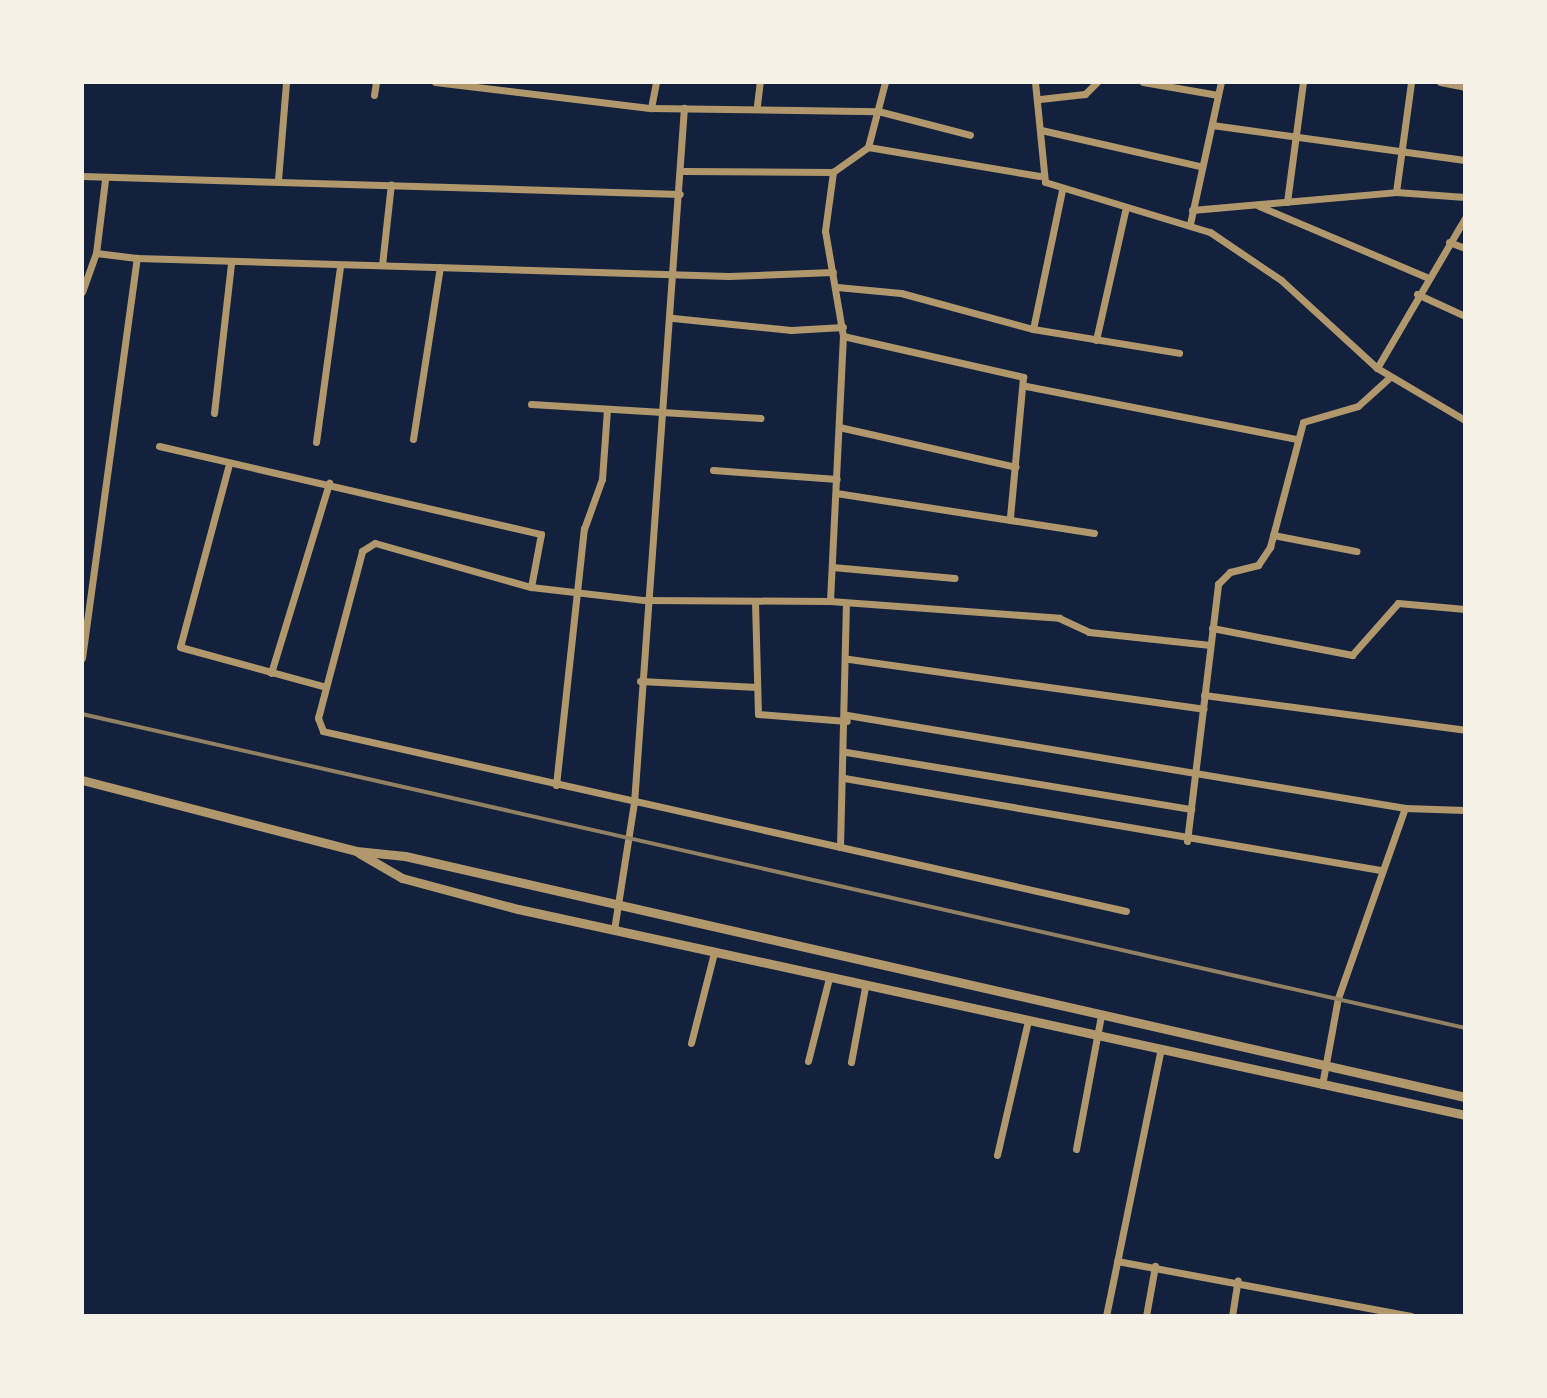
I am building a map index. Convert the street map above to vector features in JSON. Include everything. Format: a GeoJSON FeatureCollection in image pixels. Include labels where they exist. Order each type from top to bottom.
{"type":"FeatureCollection","features":[{"type":"Feature","properties":{"kind":"street"},"geometry":{"type":"LineString","coordinates":[[278,180],[286,82]]}},
{"type":"Feature","properties":{"kind":"street"},"geometry":{"type":"LineString","coordinates":[[374,95],[376,82]]}},
{"type":"Feature","properties":{"kind":"street"},"geometry":{"type":"LineString","coordinates":[[435,82],[490,86],[651,108],[757,105],[878,111],[970,135]]}},
{"type":"Feature","properties":{"kind":"street"},"geometry":{"type":"LineString","coordinates":[[651,108],[656,82]]}},
{"type":"Feature","properties":{"kind":"street"},"geometry":{"type":"LineString","coordinates":[[757,105],[760,82]]}},
{"type":"Feature","properties":{"kind":"street"},"geometry":{"type":"LineString","coordinates":[[682,171],[833,172],[868,147],[885,82]]}},
{"type":"Feature","properties":{"kind":"street"},"geometry":{"type":"LineString","coordinates":[[1035,82],[1040,99],[1040,176]]}},
{"type":"Feature","properties":{"kind":"street"},"geometry":{"type":"LineString","coordinates":[[1040,99],[1085,94],[1097,82]]}},
{"type":"Feature","properties":{"kind":"street"},"geometry":{"type":"LineString","coordinates":[[1143,82],[1218,95]]}},
{"type":"Feature","properties":{"kind":"street"},"geometry":{"type":"LineString","coordinates":[[1190,224],[1200,166],[1221,82]]}},
{"type":"Feature","properties":{"kind":"street"},"geometry":{"type":"LineString","coordinates":[[1287,202],[1303,82]]}},
{"type":"Feature","properties":{"kind":"street"},"geometry":{"type":"LineString","coordinates":[[1396,192],[1411,82]]}},
{"type":"Feature","properties":{"kind":"street"},"geometry":{"type":"LineString","coordinates":[[1440,82],[1465,87]]}},
{"type":"Feature","properties":{"kind":"street"},"geometry":{"type":"LineString","coordinates":[[614,930],[634,803],[644,600],[668,409],[684,108]]}},
{"type":"Feature","properties":{"kind":"street"},"geometry":{"type":"LineString","coordinates":[[1212,125],[1296,134],[1465,160]]}},
{"type":"Feature","properties":{"kind":"street"},"geometry":{"type":"LineString","coordinates":[[1041,130],[1200,166]]}},
{"type":"Feature","properties":{"kind":"street"},"geometry":{"type":"LineString","coordinates":[[868,147],[1040,176],[1062,190],[1190,224],[1281,280],[1377,368],[1465,420]]}},
{"type":"Feature","properties":{"kind":"street"},"geometry":{"type":"LineString","coordinates":[[830,601],[843,332],[825,231],[833,172]]}},
{"type":"Feature","properties":{"kind":"street"},"geometry":{"type":"LineString","coordinates":[[82,176],[105,180],[278,180],[680,194]]}},
{"type":"Feature","properties":{"kind":"street"},"geometry":{"type":"LineString","coordinates":[[82,292],[85,272],[96,253],[105,180]]}},
{"type":"Feature","properties":{"kind":"street"},"geometry":{"type":"LineString","coordinates":[[382,265],[391,184]]}},
{"type":"Feature","properties":{"kind":"street"},"geometry":{"type":"LineString","coordinates":[[1033,329],[1062,190]]}},
{"type":"Feature","properties":{"kind":"street"},"geometry":{"type":"LineString","coordinates":[[1192,210],[1396,192],[1465,197]]}},
{"type":"Feature","properties":{"kind":"street"},"geometry":{"type":"LineString","coordinates":[[1254,205],[1426,277]]}},
{"type":"Feature","properties":{"kind":"street"},"geometry":{"type":"LineString","coordinates":[[1096,340],[1126,207]]}},
{"type":"Feature","properties":{"kind":"street"},"geometry":{"type":"LineString","coordinates":[[1377,368],[1426,277],[1465,218]]}},
{"type":"Feature","properties":{"kind":"street"},"geometry":{"type":"LineString","coordinates":[[1449,242],[1465,248]]}},
{"type":"Feature","properties":{"kind":"street"},"geometry":{"type":"LineString","coordinates":[[96,253],[137,258],[340,267],[382,265],[677,275],[833,272]]}},
{"type":"Feature","properties":{"kind":"street"},"geometry":{"type":"LineString","coordinates":[[82,658],[137,258]]}},
{"type":"Feature","properties":{"kind":"street"},"geometry":{"type":"LineString","coordinates":[[214,413],[231,263]]}},
{"type":"Feature","properties":{"kind":"street"},"geometry":{"type":"LineString","coordinates":[[316,442],[340,267]]}},
{"type":"Feature","properties":{"kind":"street"},"geometry":{"type":"LineString","coordinates":[[413,439],[440,267]]}},
{"type":"Feature","properties":{"kind":"street"},"geometry":{"type":"LineString","coordinates":[[837,287],[901,293],[1033,329],[1179,353]]}},
{"type":"Feature","properties":{"kind":"street"},"geometry":{"type":"LineString","coordinates":[[1417,294],[1465,316]]}},
{"type":"Feature","properties":{"kind":"street"},"geometry":{"type":"LineString","coordinates":[[673,318],[843,332],[1019,375],[1026,386],[1010,517]]}},
{"type":"Feature","properties":{"kind":"street"},"geometry":{"type":"LineString","coordinates":[[1187,841],[1212,628],[1222,577],[1258,565],[1273,535],[1297,439],[1310,415],[1358,406],[1390,377]]}},
{"type":"Feature","properties":{"kind":"street"},"geometry":{"type":"LineString","coordinates":[[1026,386],[1297,439]]}},
{"type":"Feature","properties":{"kind":"street"},"geometry":{"type":"LineString","coordinates":[[531,404],[668,409],[761,418]]}},
{"type":"Feature","properties":{"kind":"street"},"geometry":{"type":"LineString","coordinates":[[556,785],[584,529],[602,479],[607,409]]}},
{"type":"Feature","properties":{"kind":"street"},"geometry":{"type":"LineString","coordinates":[[839,427],[1016,467]]}},
{"type":"Feature","properties":{"kind":"street"},"geometry":{"type":"LineString","coordinates":[[159,446],[541,534],[531,587]]}},
{"type":"Feature","properties":{"kind":"street"},"geometry":{"type":"LineString","coordinates":[[229,464],[180,647],[326,687]]}},
{"type":"Feature","properties":{"kind":"street"},"geometry":{"type":"LineString","coordinates":[[713,470],[837,479]]}},
{"type":"Feature","properties":{"kind":"street"},"geometry":{"type":"LineString","coordinates":[[271,673],[329,483]]}},
{"type":"Feature","properties":{"kind":"street"},"geometry":{"type":"LineString","coordinates":[[836,493],[1010,517],[1094,533]]}},
{"type":"Feature","properties":{"kind":"street"},"geometry":{"type":"LineString","coordinates":[[1273,535],[1356,551]]}},
{"type":"Feature","properties":{"kind":"street"},"geometry":{"type":"LineString","coordinates":[[1126,911],[323,731],[318,723],[326,687],[368,544],[531,587],[644,600],[830,601],[1059,618],[1089,632],[1210,645]]}},
{"type":"Feature","properties":{"kind":"street"},"geometry":{"type":"LineString","coordinates":[[832,567],[955,578]]}},
{"type":"Feature","properties":{"kind":"street"},"geometry":{"type":"LineString","coordinates":[[755,601],[757,687],[762,715],[847,718],[1405,808],[1465,810]]}},
{"type":"Feature","properties":{"kind":"street"},"geometry":{"type":"LineString","coordinates":[[840,847],[849,659],[846,603]]}},
{"type":"Feature","properties":{"kind":"street"},"geometry":{"type":"LineString","coordinates":[[1212,628],[1352,655],[1398,603],[1465,609]]}},
{"type":"Feature","properties":{"kind":"street"},"geometry":{"type":"LineString","coordinates":[[849,659],[1203,709]]}},
{"type":"Feature","properties":{"kind":"street"},"geometry":{"type":"LineString","coordinates":[[640,681],[757,687]]}},
{"type":"Feature","properties":{"kind":"street"},"geometry":{"type":"LineString","coordinates":[[1204,695],[1465,730]]}},
{"type":"Feature","properties":{"kind":"street"},"geometry":{"type":"LineString","coordinates":[[846,752],[1191,809]]}},
{"type":"Feature","properties":{"kind":"street"},"geometry":{"type":"LineString","coordinates":[[844,778],[1187,841],[1380,870]]}},
{"type":"Feature","properties":{"kind":"street"},"geometry":{"type":"LineString","coordinates":[[82,780],[356,851],[1465,1097]]}},
{"type":"Feature","properties":{"kind":"street"},"geometry":{"type":"LineString","coordinates":[[1322,1085],[1324,1068],[1380,870],[1405,808]]}},
{"type":"Feature","properties":{"kind":"street"},"geometry":{"type":"LineString","coordinates":[[356,851],[402,878],[614,930],[1465,1115]]}},
{"type":"Feature","properties":{"kind":"street"},"geometry":{"type":"LineString","coordinates":[[691,1043],[714,953]]}},
{"type":"Feature","properties":{"kind":"street"},"geometry":{"type":"LineString","coordinates":[[808,1061],[829,978]]}},
{"type":"Feature","properties":{"kind":"street"},"geometry":{"type":"LineString","coordinates":[[851,1062],[865,987]]}},
{"type":"Feature","properties":{"kind":"street"},"geometry":{"type":"LineString","coordinates":[[1076,1149],[1101,1016]]}},
{"type":"Feature","properties":{"kind":"street"},"geometry":{"type":"LineString","coordinates":[[997,1155],[1028,1021]]}},
{"type":"Feature","properties":{"kind":"street"},"geometry":{"type":"LineString","coordinates":[[1106,1316],[1161,1049]]}},
{"type":"Feature","properties":{"kind":"street"},"geometry":{"type":"LineString","coordinates":[[1117,1261],[1238,1280],[1411,1316]]}},
{"type":"Feature","properties":{"kind":"street"},"geometry":{"type":"LineString","coordinates":[[1146,1316],[1155,1266]]}},
{"type":"Feature","properties":{"kind":"street"},"geometry":{"type":"LineString","coordinates":[[1232,1316],[1238,1280]]}},
{"type":"Feature","properties":{"kind":"railway"},"geometry":{"type":"LineString","coordinates":[[82,714],[1465,1028]]}}]}
